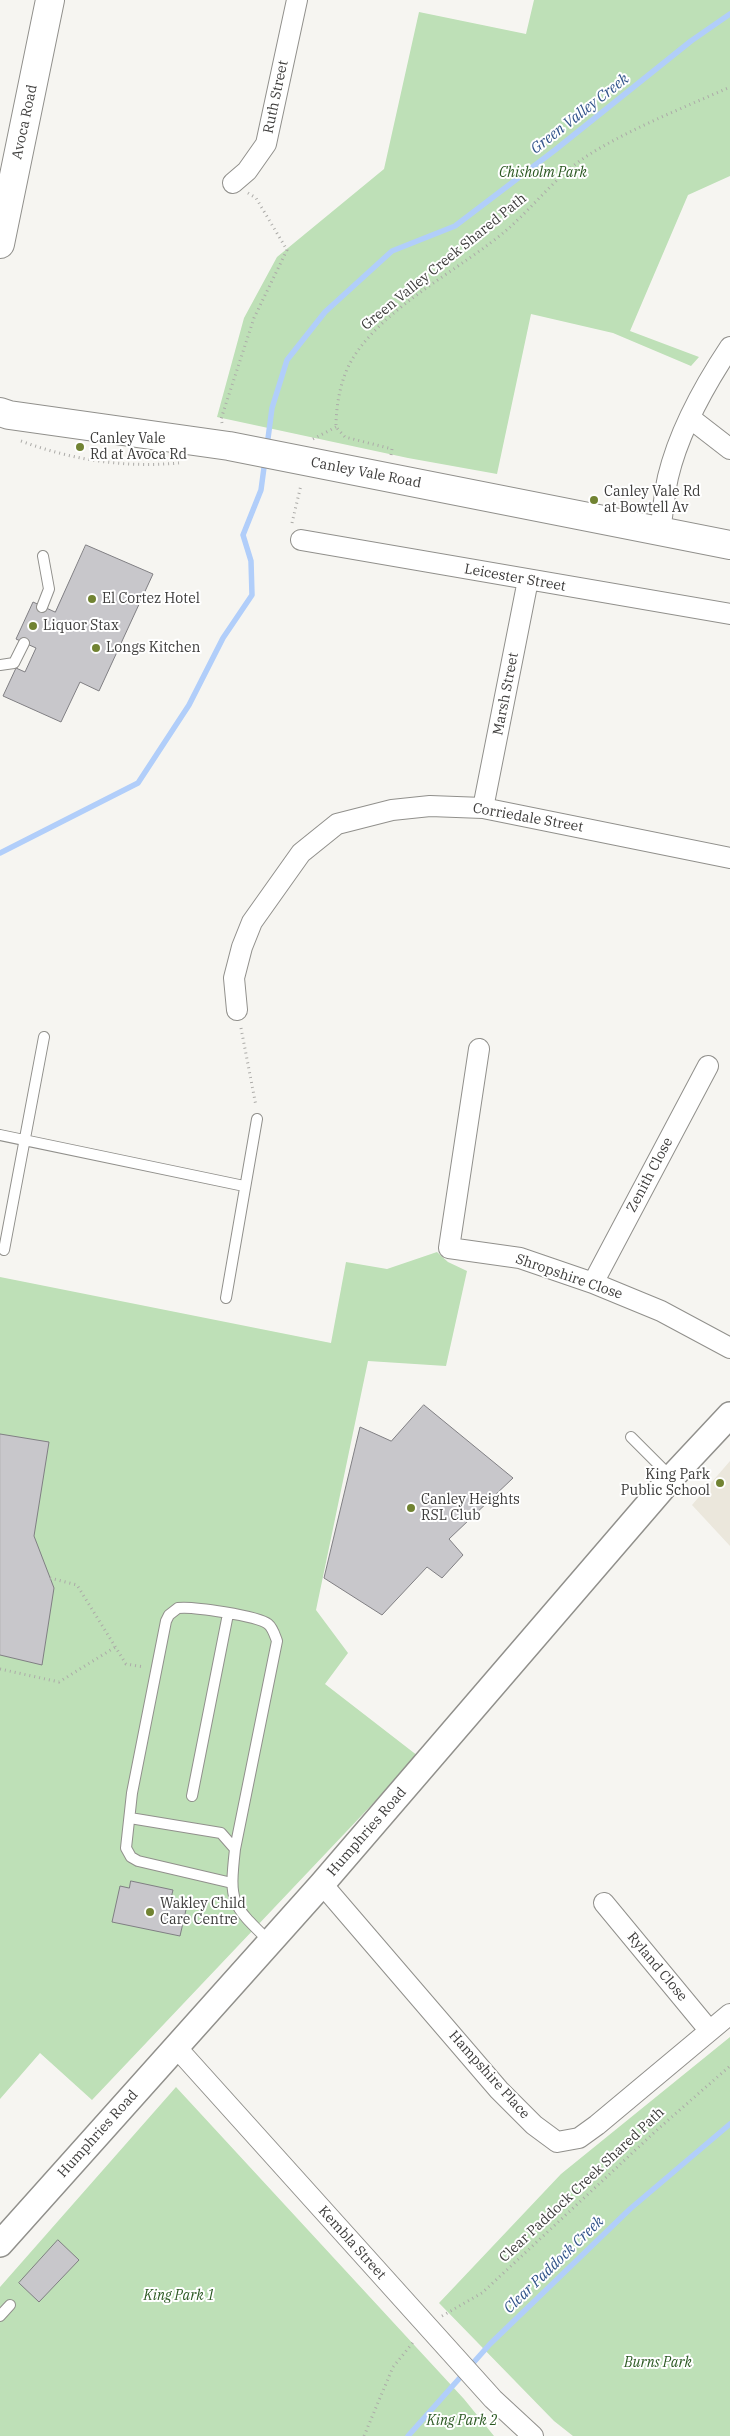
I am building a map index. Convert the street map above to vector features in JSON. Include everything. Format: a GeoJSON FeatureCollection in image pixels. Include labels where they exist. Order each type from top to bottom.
{"type":"FeatureCollection","features":[{"type":"Feature","properties":{"kind":"main road","name":"Avoca Road"},"geometry":{"type":"LineString","coordinates":[[0,244],[8,166],[50,0]]}},
{"type":"Feature","properties":{"kind":"main road","name":"Canley Vale Road"},"geometry":{"type":"LineString","coordinates":[[0,412],[9,415],[227,437],[287,458],[730,545]]}},
{"type":"Feature","properties":{"kind":"street","name":"Ruth Street"},"geometry":{"type":"LineString","coordinates":[[232,183],[247,171],[266,144],[297,0]]}},
{"type":"Feature","properties":{"kind":"street"},"geometry":{"type":"LineString","coordinates":[[660,531],[668,476],[690,418],[713,374],[730,348]]}},
{"type":"Feature","properties":{"kind":"street"},"geometry":{"type":"LineString","coordinates":[[690,418],[730,449]]}},
{"type":"Feature","properties":{"kind":"street","name":"Leicester Street"},"geometry":{"type":"LineString","coordinates":[[301,540],[730,614]]}},
{"type":"Feature","properties":{"kind":"street","name":"Marsh Street"},"geometry":{"type":"LineString","coordinates":[[483,808],[528,580]]}},
{"type":"Feature","properties":{"kind":"street","name":"Corriedale Street"},"geometry":{"type":"LineString","coordinates":[[237,1010],[234,978],[252,922],[301,853],[337,824],[392,810],[430,806],[483,808],[730,858]]}},
{"type":"Feature","properties":{"kind":"street","name":"Shropshire Close"},"geometry":{"type":"LineString","coordinates":[[479,1049],[449,1248],[520,1258],[593,1283],[661,1311],[730,1348]]}},
{"type":"Feature","properties":{"kind":"street","name":"Zenith Close"},"geometry":{"type":"LineString","coordinates":[[593,1283],[708,1066]]}},
{"type":"Feature","properties":{"kind":"street","name":"Humphries Road"},"geometry":{"type":"LineString","coordinates":[[0,2244],[322,1884],[672,1477],[730,1415]]}},
{"type":"Feature","properties":{"kind":"street","name":"Hampshire Place"},"geometry":{"type":"LineString","coordinates":[[322,1884],[499,2090],[534,2125],[558,2142],[579,2138],[597,2125],[730,2014]]}},
{"type":"Feature","properties":{"kind":"street","name":"Ryland Close"},"geometry":{"type":"LineString","coordinates":[[604,1903],[709,2030]]}},
{"type":"Feature","properties":{"kind":"street","name":"Kembla Street"},"geometry":{"type":"LineString","coordinates":[[176,2047],[492,2399],[533,2436]]}},
{"type":"Feature","properties":{"kind":"lane"},"geometry":{"type":"LineString","coordinates":[[42,607],[49,588],[43,556]]}},
{"type":"Feature","properties":{"kind":"lane"},"geometry":{"type":"LineString","coordinates":[[0,665],[14,663],[24,642]]}},
{"type":"Feature","properties":{"kind":"lane"},"geometry":{"type":"LineString","coordinates":[[4,1250],[44,1037]]}},
{"type":"Feature","properties":{"kind":"lane"},"geometry":{"type":"LineString","coordinates":[[226,1298],[257,1119]]}},
{"type":"Feature","properties":{"kind":"lane"},"geometry":{"type":"LineString","coordinates":[[0,1135],[244,1186]]}},
{"type":"Feature","properties":{"kind":"lane"},"geometry":{"type":"LineString","coordinates":[[631,1437],[672,1477]]}},
{"type":"Feature","properties":{"kind":"lane"},"geometry":{"type":"LineString","coordinates":[[232,1883],[138,1861],[131,1856],[126,1848],[132,1793],[166,1621],[173,1610],[185,1607],[261,1620],[269,1624],[277,1641],[235,1848],[232,1883],[235,1903],[244,1916],[270,1943]]}},
{"type":"Feature","properties":{"kind":"lane"},"geometry":{"type":"LineString","coordinates":[[192,1796],[228,1614]]}},
{"type":"Feature","properties":{"kind":"lane"},"geometry":{"type":"LineString","coordinates":[[130,1818],[221,1833],[235,1848]]}},
{"type":"Feature","properties":{"kind":"lane"},"geometry":{"type":"LineString","coordinates":[[0,2316],[10,2305]]}},
{"type":"Feature","properties":{"kind":"path","name":"Green Valley Creek Shared Path"},"geometry":{"type":"LineString","coordinates":[[390,460],[392,449],[345,437],[336,427],[336,412],[342,384],[352,359],[365,342],[385,322],[425,290],[508,229],[560,178],[588,155],[621,137],[730,87]]}},
{"type":"Feature","properties":{"kind":"path"},"geometry":{"type":"LineString","coordinates":[[227,437],[221,419],[247,337],[254,318],[287,250],[256,198],[232,183]]}},
{"type":"Feature","properties":{"kind":"path"},"geometry":{"type":"LineString","coordinates":[[13,439],[78,458],[136,466],[182,463]]}},
{"type":"Feature","properties":{"kind":"path"},"geometry":{"type":"LineString","coordinates":[[237,1010],[255,1093],[257,1119]]}},
{"type":"Feature","properties":{"kind":"path"},"geometry":{"type":"LineString","coordinates":[[50,1578],[77,1585],[117,1646],[126,1664],[157,1669]]}},
{"type":"Feature","properties":{"kind":"path"},"geometry":{"type":"LineString","coordinates":[[0,1669],[59,1682],[117,1646]]}},
{"type":"Feature","properties":{"kind":"path","name":"Clear Paddock Creek Shared Path"},"geometry":{"type":"LineString","coordinates":[[445,2313],[482,2293],[651,2136],[730,2066]]}},
{"type":"Feature","properties":{"kind":"path"},"geometry":{"type":"LineString","coordinates":[[364,2436],[393,2367],[411,2343]]}},
{"type":"Feature","properties":{"kind":"shaded area","name":"King Park Public School"},"geometry":{"type":"Polygon","coordinates":[[[730,1461],[730,1546],[692,1505],[730,1461]]]}},
{"type":"Feature","properties":{"kind":"green space","name":"Chisholm Park"},"geometry":{"type":"Polygon","coordinates":[[[534,0],[730,0],[730,176],[688,195],[630,331],[699,357],[691,366],[613,333],[531,314],[497,474],[408,458],[217,417],[244,318],[277,257],[384,169],[419,12],[526,34],[534,0]]]}},
{"type":"Feature","properties":{"kind":"green space"},"geometry":{"type":"Polygon","coordinates":[[[437,1252],[448,1262],[467,1271],[446,1366],[368,1361],[316,1610],[348,1653],[325,1684],[418,1756],[92,2100],[40,2053],[0,2099],[0,1277],[331,1343],[346,1262],[387,1269],[437,1252]]]}},
{"type":"Feature","properties":{"kind":"green space","name":"Burns Park"},"geometry":{"type":"Polygon","coordinates":[[[730,2037],[730,2436],[573,2436],[554,2421],[439,2303],[561,2174],[730,2037]]]}},
{"type":"Feature","properties":{"kind":"green space","name":"King Park 1"},"geometry":{"type":"Polygon","coordinates":[[[176,2087],[464,2399],[494,2436],[0,2436],[0,2287],[176,2087]]]}},
{"type":"Feature","properties":{"kind":"building"},"geometry":{"type":"Polygon","coordinates":[[[86,545],[153,574],[99,691],[80,682],[61,722],[3,696],[16,668],[25,672],[36,648],[16,639],[33,602],[55,612],[86,545]]]}},
{"type":"Feature","properties":{"kind":"building","name":"Canley Heights RSL Club"},"geometry":{"type":"Polygon","coordinates":[[[424,1405],[513,1478],[449,1539],[463,1555],[442,1578],[427,1567],[382,1615],[324,1578],[360,1427],[391,1441],[424,1405]]]}},
{"type":"Feature","properties":{"kind":"building"},"geometry":{"type":"Polygon","coordinates":[[[0,1434],[49,1442],[34,1536],[54,1588],[42,1665],[0,1655],[0,1434]]]}},
{"type":"Feature","properties":{"kind":"building","name":"Wakley Child Care Centre"},"geometry":{"type":"Polygon","coordinates":[[[131,1881],[173,1890],[171,1898],[188,1901],[180,1936],[112,1922],[120,1886],[129,1888],[131,1881]]]}},
{"type":"Feature","properties":{"kind":"building"},"geometry":{"type":"Polygon","coordinates":[[[58,2240],[79,2260],[39,2302],[19,2283],[58,2240]]]}},
{"type":"Feature","properties":{"kind":"waterway","name":"Green Valley Creek"},"geometry":{"type":"LineString","coordinates":[[267,446],[272,408],[287,360],[325,312],[392,251],[455,226],[555,150],[691,41],[730,14]]}},
{"type":"Feature","properties":{"kind":"waterway"},"geometry":{"type":"LineString","coordinates":[[0,853],[138,783],[189,705],[223,638],[252,595],[251,561],[243,535],[261,490],[265,460]]}},
{"type":"Feature","properties":{"kind":"waterway","name":"Clear Paddock Creek"},"geometry":{"type":"LineString","coordinates":[[408,2436],[490,2344],[630,2209],[730,2124]]}},
{"type":"Feature","properties":{"kind":"place","name":"Canley Vale Rd at Avoca Rd"},"geometry":{"type":"Point","coordinates":[80,447]}},
{"type":"Feature","properties":{"kind":"place","name":"Canley Vale Rd at Bowtell Av"},"geometry":{"type":"Point","coordinates":[594,500]}},
{"type":"Feature","properties":{"kind":"place","name":"El Cortez Hotel"},"geometry":{"type":"Point","coordinates":[92,599]}},
{"type":"Feature","properties":{"kind":"place","name":"Liquor Stax"},"geometry":{"type":"Point","coordinates":[33,626]}},
{"type":"Feature","properties":{"kind":"place","name":"Longs Kitchen"},"geometry":{"type":"Point","coordinates":[96,648]}},
{"type":"Feature","properties":{"kind":"place","name":"King Park Public School"},"geometry":{"type":"Point","coordinates":[720,1483]}},
{"type":"Feature","properties":{"kind":"place","name":"Canley Heights RSL Club"},"geometry":{"type":"Point","coordinates":[411,1508]}},
{"type":"Feature","properties":{"kind":"place","name":"Wakley Child Care Centre"},"geometry":{"type":"Point","coordinates":[150,1912]}},
{"type":"Feature","properties":{"kind":"park label","name":"King Park 2"},"geometry":{"type":"Point","coordinates":[462,2421]}}]}
